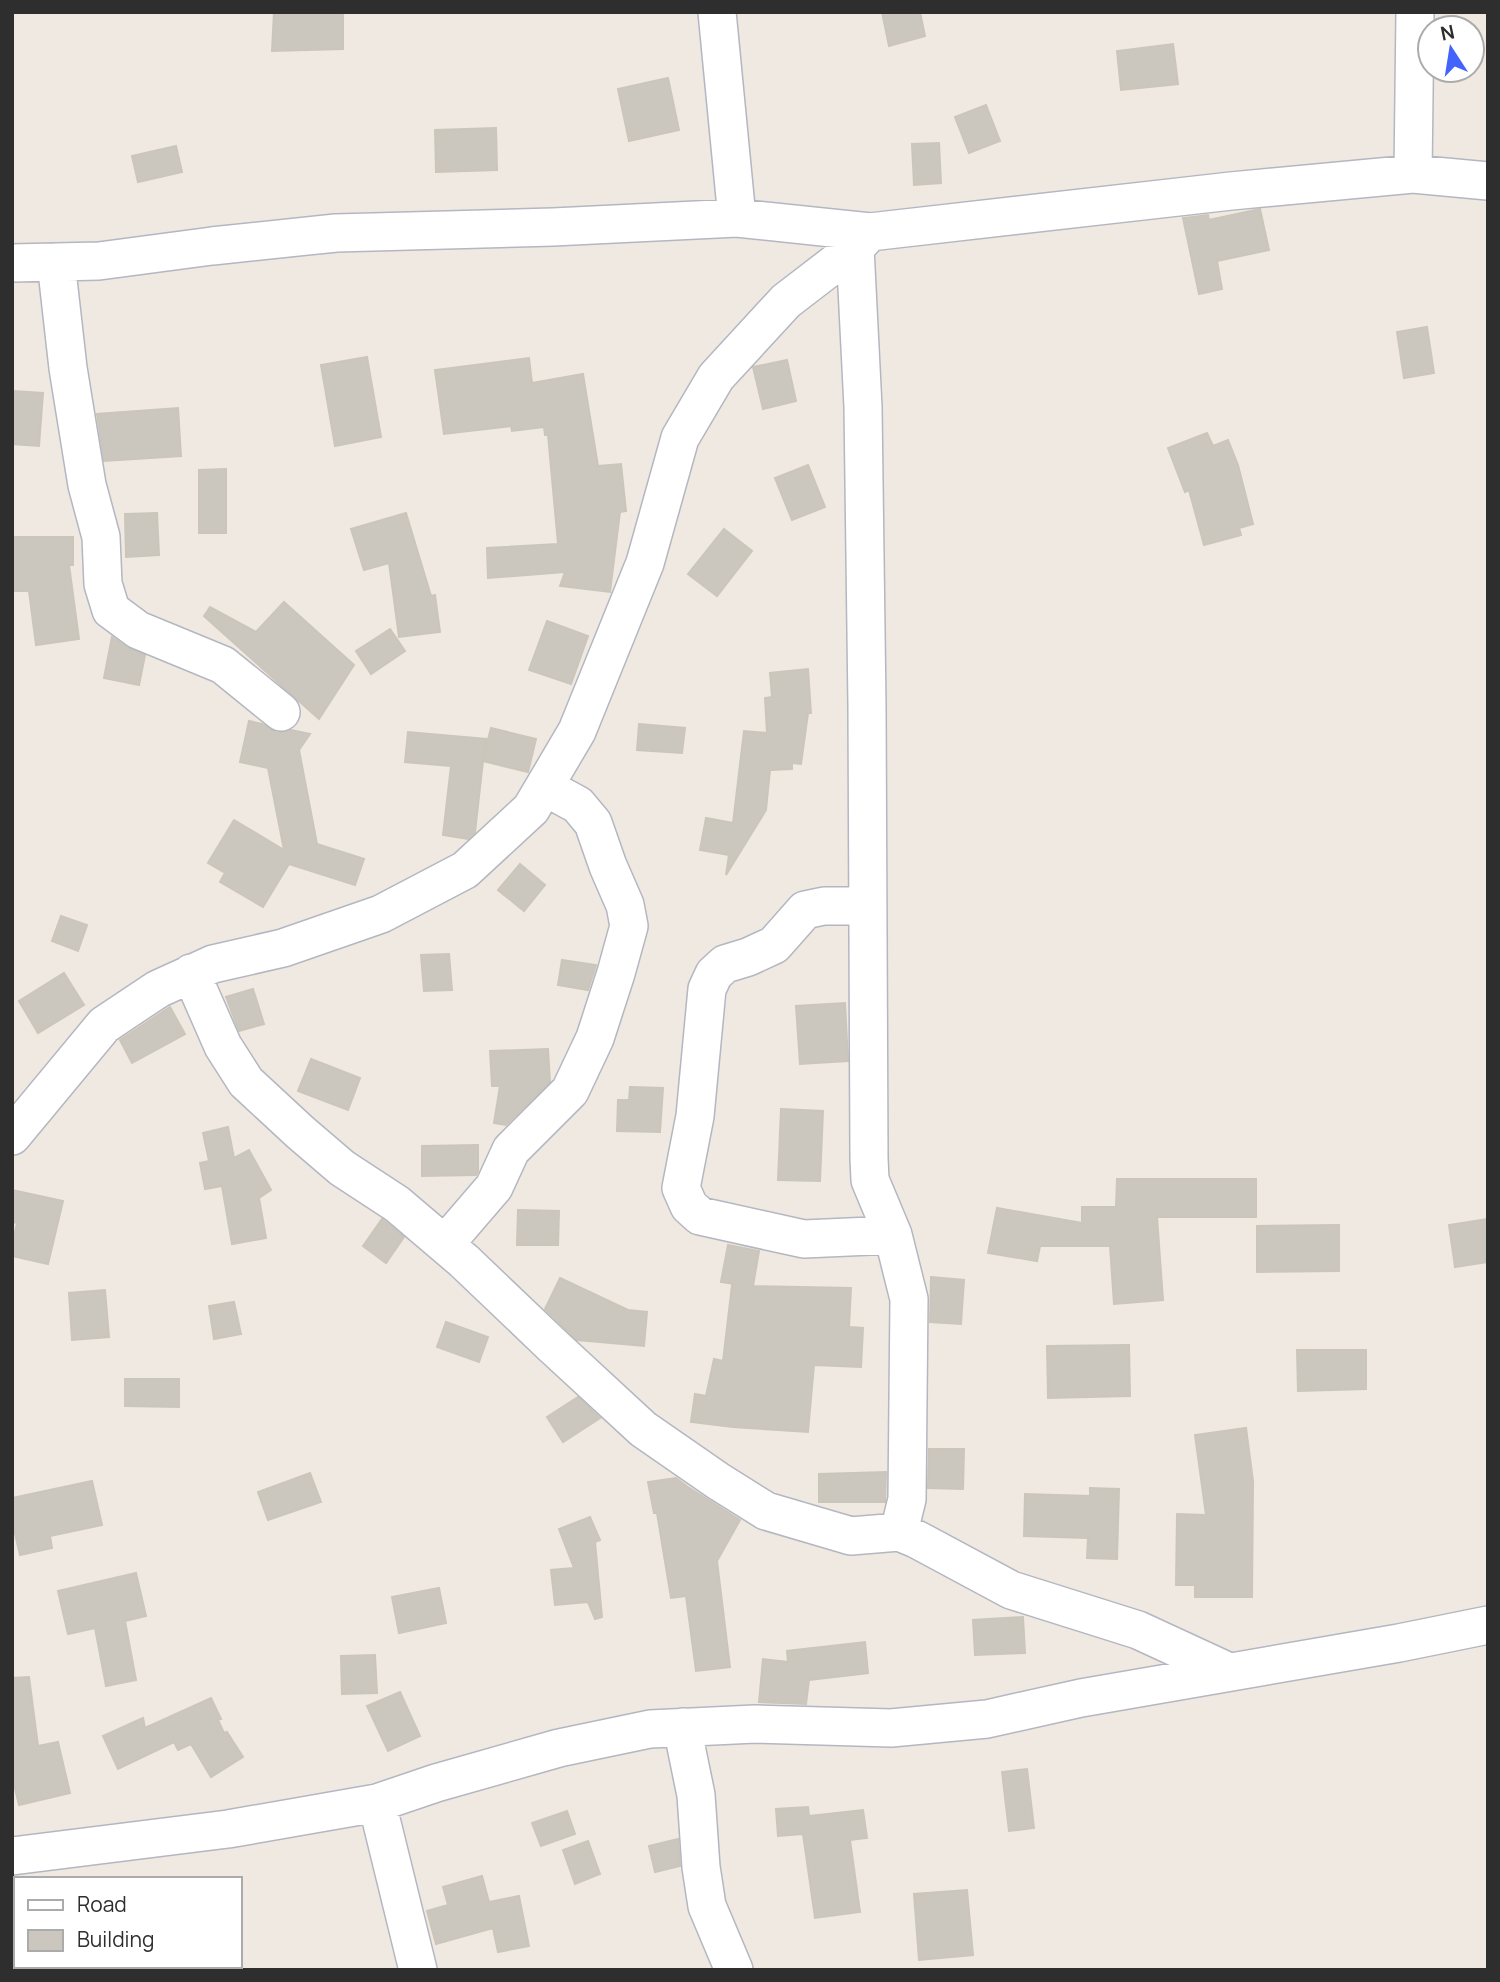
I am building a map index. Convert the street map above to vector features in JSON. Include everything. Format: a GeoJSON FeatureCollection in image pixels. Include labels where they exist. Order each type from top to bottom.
{"type":"FeatureCollection","features":[{"type":"Feature","properties":{"kind":"street"},"geometry":{"type":"LineString","coordinates":[[717,12],[737,218]]}},
{"type":"Feature","properties":{"kind":"street"},"geometry":{"type":"LineString","coordinates":[[1413,174],[1415,12]]}},
{"type":"Feature","properties":{"kind":"street"},"geometry":{"type":"LineString","coordinates":[[12,263],[99,261],[337,233],[737,218],[862,240],[1231,191],[1413,174],[1488,181]]}},
{"type":"Feature","properties":{"kind":"street"},"geometry":{"type":"LineString","coordinates":[[12,1136],[104,1025],[158,989],[213,964],[283,948],[381,914],[465,870],[531,809],[577,731],[645,563],[680,438],[716,377],[786,301],[862,240]]}},
{"type":"Feature","properties":{"kind":"street"},"geometry":{"type":"LineString","coordinates":[[862,240],[870,1180],[893,1235],[909,1299],[907,1499],[899,1532]]}},
{"type":"Feature","properties":{"kind":"street"},"geometry":{"type":"LineString","coordinates":[[56,262],[68,368],[88,485],[101,537],[103,584],[111,610],[138,630],[223,665],[281,712]]}},
{"type":"Feature","properties":{"kind":"street"},"geometry":{"type":"LineString","coordinates":[[445,1244],[494,1187],[511,1150],[570,1091],[595,1038],[617,973],[629,926],[625,905],[593,823],[578,805],[545,787]]}},
{"type":"Feature","properties":{"kind":"street"},"geometry":{"type":"LineString","coordinates":[[867,906],[824,906],[805,910],[774,945],[726,964],[714,974],[707,989],[695,1116],[681,1188],[689,1206],[700,1216],[804,1239],[893,1235]]}},
{"type":"Feature","properties":{"kind":"street"},"geometry":{"type":"LineString","coordinates":[[191,973],[223,1046],[246,1082],[342,1168],[397,1204],[445,1244],[643,1429],[719,1481],[766,1511],[851,1536],[899,1532],[1011,1590],[1138,1630],[1229,1672]]}},
{"type":"Feature","properties":{"kind":"street"},"geometry":{"type":"LineString","coordinates":[[17,1863],[377,1803],[559,1748],[650,1729],[755,1724],[891,1728],[987,1719],[1081,1698],[1488,1625]]}},
{"type":"Feature","properties":{"kind":"street"},"geometry":{"type":"LineString","coordinates":[[682,1727],[696,1795],[701,1867],[707,1906],[734,1970]]}},
{"type":"Feature","properties":{"kind":"street"},"geometry":{"type":"LineString","coordinates":[[377,1803],[418,1970]]}},
{"type":"Feature","properties":{"kind":"building"},"geometry":{"type":"Polygon","coordinates":[[[274,12],[343,12],[343,49],[272,51],[274,12]]]}},
{"type":"Feature","properties":{"kind":"building"},"geometry":{"type":"Polygon","coordinates":[[[882,12],[920,12],[925,36],[889,46],[882,12]]]}},
{"type":"Feature","properties":{"kind":"building"},"geometry":{"type":"Polygon","coordinates":[[[1173,44],[1178,84],[1121,90],[1117,51],[1173,44]]]}},
{"type":"Feature","properties":{"kind":"building"},"geometry":{"type":"Polygon","coordinates":[[[668,78],[679,130],[629,141],[618,89],[668,78]]]}},
{"type":"Feature","properties":{"kind":"building"},"geometry":{"type":"Polygon","coordinates":[[[986,105],[1000,141],[969,153],[955,117],[986,105]]]}},
{"type":"Feature","properties":{"kind":"building"},"geometry":{"type":"Polygon","coordinates":[[[496,128],[497,170],[436,172],[435,130],[496,128]]]}},
{"type":"Feature","properties":{"kind":"building"},"geometry":{"type":"Polygon","coordinates":[[[939,143],[941,183],[914,185],[912,144],[939,143]]]}},
{"type":"Feature","properties":{"kind":"building"},"geometry":{"type":"Polygon","coordinates":[[[176,146],[182,172],[138,182],[132,156],[176,146]]]}},
{"type":"Feature","properties":{"kind":"building"},"geometry":{"type":"Polygon","coordinates":[[[1260,209],[1269,250],[1217,261],[1222,289],[1199,294],[1183,218],[1208,215],[1209,220],[1260,209]]]}},
{"type":"Feature","properties":{"kind":"building"},"geometry":{"type":"Polygon","coordinates":[[[1427,327],[1434,373],[1404,378],[1397,332],[1427,327]]]}},
{"type":"Feature","properties":{"kind":"building"},"geometry":{"type":"Polygon","coordinates":[[[367,357],[381,437],[335,446],[321,365],[367,357]]]}},
{"type":"Feature","properties":{"kind":"building"},"geometry":{"type":"Polygon","coordinates":[[[529,358],[532,383],[583,374],[598,466],[621,464],[626,511],[620,512],[610,592],[560,586],[565,572],[488,578],[487,548],[558,544],[548,435],[545,435],[544,427],[512,431],[511,426],[444,434],[435,370],[529,358]]]}},
{"type":"Feature","properties":{"kind":"building"},"geometry":{"type":"Polygon","coordinates":[[[787,360],[796,401],[763,409],[753,367],[787,360]]]}},
{"type":"Feature","properties":{"kind":"building"},"geometry":{"type":"Polygon","coordinates":[[[12,391],[43,393],[39,446],[12,444],[12,391]]]}},
{"type":"Feature","properties":{"kind":"building"},"geometry":{"type":"Polygon","coordinates":[[[178,408],[181,456],[104,461],[97,414],[178,408]]]}},
{"type":"Feature","properties":{"kind":"building"},"geometry":{"type":"Polygon","coordinates":[[[1207,433],[1213,446],[1228,440],[1238,465],[1253,524],[1239,528],[1241,535],[1204,545],[1189,490],[1185,492],[1168,448],[1207,433]]]}},
{"type":"Feature","properties":{"kind":"building"},"geometry":{"type":"Polygon","coordinates":[[[808,465],[825,507],[792,520],[775,478],[808,465]]]}},
{"type":"Feature","properties":{"kind":"building"},"geometry":{"type":"Polygon","coordinates":[[[226,469],[226,533],[199,533],[199,470],[226,469]]]}},
{"type":"Feature","properties":{"kind":"building"},"geometry":{"type":"Polygon","coordinates":[[[157,513],[159,555],[126,557],[125,514],[157,513]]]}},
{"type":"Feature","properties":{"kind":"building"},"geometry":{"type":"Polygon","coordinates":[[[406,513],[431,596],[435,595],[440,632],[399,637],[389,563],[364,570],[351,529],[406,513]]]}},
{"type":"Feature","properties":{"kind":"building"},"geometry":{"type":"Polygon","coordinates":[[[724,529],[752,551],[717,596],[688,574],[724,529]]]}},
{"type":"Feature","properties":{"kind":"building"},"geometry":{"type":"Polygon","coordinates":[[[12,537],[73,537],[73,565],[69,565],[79,639],[36,645],[29,591],[12,591],[12,537]]]}},
{"type":"Feature","properties":{"kind":"building"},"geometry":{"type":"Polygon","coordinates":[[[284,602],[354,665],[319,719],[204,616],[210,607],[256,632],[284,602]]]}},
{"type":"Feature","properties":{"kind":"building"},"geometry":{"type":"Polygon","coordinates":[[[547,621],[588,636],[571,684],[529,670],[547,621]]]}},
{"type":"Feature","properties":{"kind":"building"},"geometry":{"type":"Polygon","coordinates":[[[390,629],[405,651],[371,674],[356,651],[390,629]]]}},
{"type":"Feature","properties":{"kind":"building"},"geometry":{"type":"Polygon","coordinates":[[[112,637],[145,655],[139,685],[104,678],[112,637]]]}},
{"type":"Feature","properties":{"kind":"building"},"geometry":{"type":"Polygon","coordinates":[[[808,669],[811,713],[808,713],[801,764],[792,763],[792,769],[770,770],[766,810],[726,875],[729,855],[700,850],[706,818],[733,823],[744,731],[767,733],[765,698],[772,697],[770,673],[808,669]]]}},
{"type":"Feature","properties":{"kind":"building"},"geometry":{"type":"Polygon","coordinates":[[[249,721],[262,724],[277,733],[291,730],[310,734],[299,750],[317,844],[364,859],[355,885],[289,864],[263,907],[220,882],[225,873],[208,863],[234,820],[284,850],[268,768],[240,762],[249,721]]]}},
{"type":"Feature","properties":{"kind":"building"},"geometry":{"type":"Polygon","coordinates":[[[639,724],[685,728],[682,753],[637,750],[639,724]]]}},
{"type":"Feature","properties":{"kind":"building"},"geometry":{"type":"Polygon","coordinates":[[[491,728],[536,739],[528,772],[483,761],[475,832],[468,839],[443,835],[451,766],[405,762],[408,732],[486,739],[483,759],[491,728]]]}},
{"type":"Feature","properties":{"kind":"building"},"geometry":{"type":"Polygon","coordinates":[[[520,864],[545,885],[524,911],[498,890],[520,864]]]}},
{"type":"Feature","properties":{"kind":"building"},"geometry":{"type":"Polygon","coordinates":[[[61,916],[87,925],[78,951],[52,941],[61,916]]]}},
{"type":"Feature","properties":{"kind":"building"},"geometry":{"type":"Polygon","coordinates":[[[449,954],[452,990],[424,991],[421,955],[449,954]]]}},
{"type":"Feature","properties":{"kind":"building"},"geometry":{"type":"Polygon","coordinates":[[[562,960],[596,965],[588,990],[558,985],[562,960]]]}},
{"type":"Feature","properties":{"kind":"building"},"geometry":{"type":"Polygon","coordinates":[[[64,973],[84,1005],[38,1033],[19,1001],[64,973]]]}},
{"type":"Feature","properties":{"kind":"building"},"geometry":{"type":"Polygon","coordinates":[[[253,989],[264,1024],[239,1031],[226,997],[253,989]]]}},
{"type":"Feature","properties":{"kind":"building"},"geometry":{"type":"Polygon","coordinates":[[[845,1003],[848,1061],[800,1064],[796,1006],[845,1003]]]}},
{"type":"Feature","properties":{"kind":"building"},"geometry":{"type":"Polygon","coordinates":[[[170,1007],[185,1034],[132,1063],[120,1040],[170,1007]]]}},
{"type":"Feature","properties":{"kind":"building"},"geometry":{"type":"Polygon","coordinates":[[[548,1049],[550,1082],[506,1125],[494,1123],[500,1086],[492,1086],[490,1051],[548,1049]]]}},
{"type":"Feature","properties":{"kind":"building"},"geometry":{"type":"Polygon","coordinates":[[[311,1059],[360,1078],[348,1110],[298,1091],[311,1059]]]}},
{"type":"Feature","properties":{"kind":"building"},"geometry":{"type":"Polygon","coordinates":[[[630,1087],[663,1088],[660,1132],[617,1131],[618,1100],[629,1100],[630,1087]]]}},
{"type":"Feature","properties":{"kind":"building"},"geometry":{"type":"Polygon","coordinates":[[[781,1109],[823,1111],[820,1181],[778,1180],[781,1109]]]}},
{"type":"Feature","properties":{"kind":"building"},"geometry":{"type":"Polygon","coordinates":[[[228,1127],[234,1158],[249,1150],[271,1190],[259,1198],[266,1238],[232,1244],[222,1186],[205,1189],[200,1163],[209,1161],[203,1133],[228,1127]]]}},
{"type":"Feature","properties":{"kind":"building"},"geometry":{"type":"Polygon","coordinates":[[[478,1145],[476,1175],[422,1176],[422,1146],[478,1145]]]}},
{"type":"Feature","properties":{"kind":"building"},"geometry":{"type":"Polygon","coordinates":[[[1117,1179],[1256,1179],[1256,1217],[1157,1217],[1163,1300],[1114,1304],[1110,1246],[1040,1246],[1037,1261],[988,1253],[997,1208],[1082,1223],[1082,1207],[1116,1207],[1117,1179]]]}},
{"type":"Feature","properties":{"kind":"building"},"geometry":{"type":"Polygon","coordinates":[[[12,1190],[63,1201],[48,1264],[12,1256],[17,1223],[12,1222],[12,1190]]]}},
{"type":"Feature","properties":{"kind":"building"},"geometry":{"type":"Polygon","coordinates":[[[518,1210],[559,1211],[558,1245],[517,1245],[518,1210]]]}},
{"type":"Feature","properties":{"kind":"building"},"geometry":{"type":"Polygon","coordinates":[[[382,1219],[404,1237],[386,1263],[363,1246],[382,1219]]]}},
{"type":"Feature","properties":{"kind":"building"},"geometry":{"type":"Polygon","coordinates":[[[1488,1219],[1488,1262],[1455,1267],[1449,1225],[1488,1219]]]}},
{"type":"Feature","properties":{"kind":"building"},"geometry":{"type":"Polygon","coordinates":[[[1339,1225],[1339,1271],[1257,1272],[1257,1226],[1339,1225]]]}},
{"type":"Feature","properties":{"kind":"building"},"geometry":{"type":"Polygon","coordinates":[[[728,1245],[759,1251],[753,1286],[851,1288],[849,1327],[863,1328],[861,1367],[814,1365],[808,1432],[691,1422],[695,1394],[706,1396],[714,1359],[723,1361],[732,1285],[741,1285],[721,1282],[728,1245]]]}},
{"type":"Feature","properties":{"kind":"building"},"geometry":{"type":"Polygon","coordinates":[[[931,1277],[964,1280],[961,1324],[930,1322],[931,1277]]]}},
{"type":"Feature","properties":{"kind":"building"},"geometry":{"type":"Polygon","coordinates":[[[560,1278],[628,1310],[647,1312],[644,1346],[577,1340],[545,1309],[560,1278]]]}},
{"type":"Feature","properties":{"kind":"building"},"geometry":{"type":"Polygon","coordinates":[[[105,1290],[109,1337],[72,1340],[69,1293],[105,1290]]]}},
{"type":"Feature","properties":{"kind":"building"},"geometry":{"type":"Polygon","coordinates":[[[234,1302],[241,1334],[214,1339],[209,1306],[234,1302]]]}},
{"type":"Feature","properties":{"kind":"building"},"geometry":{"type":"Polygon","coordinates":[[[446,1322],[488,1337],[479,1362],[437,1347],[446,1322]]]}},
{"type":"Feature","properties":{"kind":"building"},"geometry":{"type":"Polygon","coordinates":[[[1129,1345],[1130,1396],[1048,1398],[1047,1346],[1129,1345]]]}},
{"type":"Feature","properties":{"kind":"building"},"geometry":{"type":"Polygon","coordinates":[[[1297,1350],[1366,1350],[1366,1389],[1298,1391],[1297,1350]]]}},
{"type":"Feature","properties":{"kind":"building"},"geometry":{"type":"Polygon","coordinates":[[[125,1379],[179,1379],[179,1407],[125,1406],[125,1379]]]}},
{"type":"Feature","properties":{"kind":"building"},"geometry":{"type":"Polygon","coordinates":[[[578,1397],[600,1418],[563,1442],[547,1417],[578,1397]]]}},
{"type":"Feature","properties":{"kind":"building"},"geometry":{"type":"Polygon","coordinates":[[[1246,1428],[1253,1481],[1252,1597],[1195,1597],[1195,1585],[1176,1585],[1177,1514],[1206,1515],[1195,1435],[1246,1428]]]}},
{"type":"Feature","properties":{"kind":"building"},"geometry":{"type":"Polygon","coordinates":[[[929,1449],[964,1449],[963,1489],[928,1488],[929,1449]]]}},
{"type":"Feature","properties":{"kind":"building"},"geometry":{"type":"Polygon","coordinates":[[[886,1472],[885,1502],[819,1502],[819,1474],[886,1472]]]}},
{"type":"Feature","properties":{"kind":"building"},"geometry":{"type":"Polygon","coordinates":[[[310,1473],[321,1502],[268,1520],[258,1492],[310,1473]]]}},
{"type":"Feature","properties":{"kind":"building"},"geometry":{"type":"Polygon","coordinates":[[[676,1478],[740,1520],[717,1561],[730,1667],[696,1671],[686,1596],[671,1598],[657,1513],[654,1513],[648,1482],[676,1478]]]}},
{"type":"Feature","properties":{"kind":"building"},"geometry":{"type":"Polygon","coordinates":[[[92,1481],[102,1525],[50,1536],[52,1548],[20,1555],[12,1521],[12,1498],[92,1481]]]}},
{"type":"Feature","properties":{"kind":"building"},"geometry":{"type":"Polygon","coordinates":[[[1090,1488],[1119,1489],[1117,1559],[1087,1558],[1088,1538],[1024,1536],[1025,1494],[1090,1496],[1090,1488]]]}},
{"type":"Feature","properties":{"kind":"building"},"geometry":{"type":"Polygon","coordinates":[[[590,1517],[600,1540],[595,1542],[602,1617],[595,1619],[588,1602],[555,1605],[551,1570],[574,1568],[559,1529],[590,1517]]]}},
{"type":"Feature","properties":{"kind":"building"},"geometry":{"type":"Polygon","coordinates":[[[136,1573],[146,1616],[125,1621],[136,1680],[106,1686],[95,1628],[68,1634],[58,1591],[136,1573]]]}},
{"type":"Feature","properties":{"kind":"building"},"geometry":{"type":"Polygon","coordinates":[[[439,1588],[446,1623],[399,1633],[392,1597],[439,1588]]]}},
{"type":"Feature","properties":{"kind":"building"},"geometry":{"type":"Polygon","coordinates":[[[1023,1617],[1025,1653],[975,1655],[973,1620],[1023,1617]]]}},
{"type":"Feature","properties":{"kind":"building"},"geometry":{"type":"Polygon","coordinates":[[[865,1642],[868,1673],[809,1680],[806,1704],[759,1702],[763,1659],[788,1662],[787,1651],[865,1642]]]}},
{"type":"Feature","properties":{"kind":"building"},"geometry":{"type":"Polygon","coordinates":[[[375,1655],[377,1693],[342,1694],[341,1656],[375,1655]]]}},
{"type":"Feature","properties":{"kind":"building"},"geometry":{"type":"Polygon","coordinates":[[[29,1677],[38,1746],[58,1742],[70,1793],[19,1805],[12,1776],[12,1678],[29,1677]]]}},
{"type":"Feature","properties":{"kind":"building"},"geometry":{"type":"Polygon","coordinates":[[[400,1692],[420,1736],[388,1751],[367,1706],[400,1692]]]}},
{"type":"Feature","properties":{"kind":"building"},"geometry":{"type":"Polygon","coordinates":[[[211,1698],[224,1733],[227,1732],[243,1757],[211,1777],[191,1744],[178,1750],[174,1742],[118,1769],[103,1736],[143,1718],[145,1728],[211,1698]]]}},
{"type":"Feature","properties":{"kind":"building"},"geometry":{"type":"Polygon","coordinates":[[[1027,1769],[1034,1828],[1009,1831],[1002,1772],[1027,1769]]]}},
{"type":"Feature","properties":{"kind":"building"},"geometry":{"type":"Polygon","coordinates":[[[808,1807],[809,1816],[863,1810],[867,1838],[850,1840],[860,1912],[815,1918],[803,1834],[778,1836],[776,1809],[808,1807]]]}},
{"type":"Feature","properties":{"kind":"building"},"geometry":{"type":"Polygon","coordinates":[[[567,1811],[575,1834],[541,1846],[532,1823],[567,1811]]]}},
{"type":"Feature","properties":{"kind":"building"},"geometry":{"type":"Polygon","coordinates":[[[678,1839],[680,1866],[655,1872],[649,1846],[678,1839]]]}},
{"type":"Feature","properties":{"kind":"building"},"geometry":{"type":"Polygon","coordinates":[[[588,1841],[600,1874],[575,1884],[563,1850],[588,1841]]]}},
{"type":"Feature","properties":{"kind":"building"},"geometry":{"type":"Polygon","coordinates":[[[482,1876],[489,1902],[519,1896],[529,1946],[498,1952],[493,1928],[436,1944],[427,1911],[448,1905],[443,1887],[482,1876]]]}},
{"type":"Feature","properties":{"kind":"building"},"geometry":{"type":"Polygon","coordinates":[[[967,1890],[973,1955],[919,1960],[914,1894],[967,1890]]]}}]}
